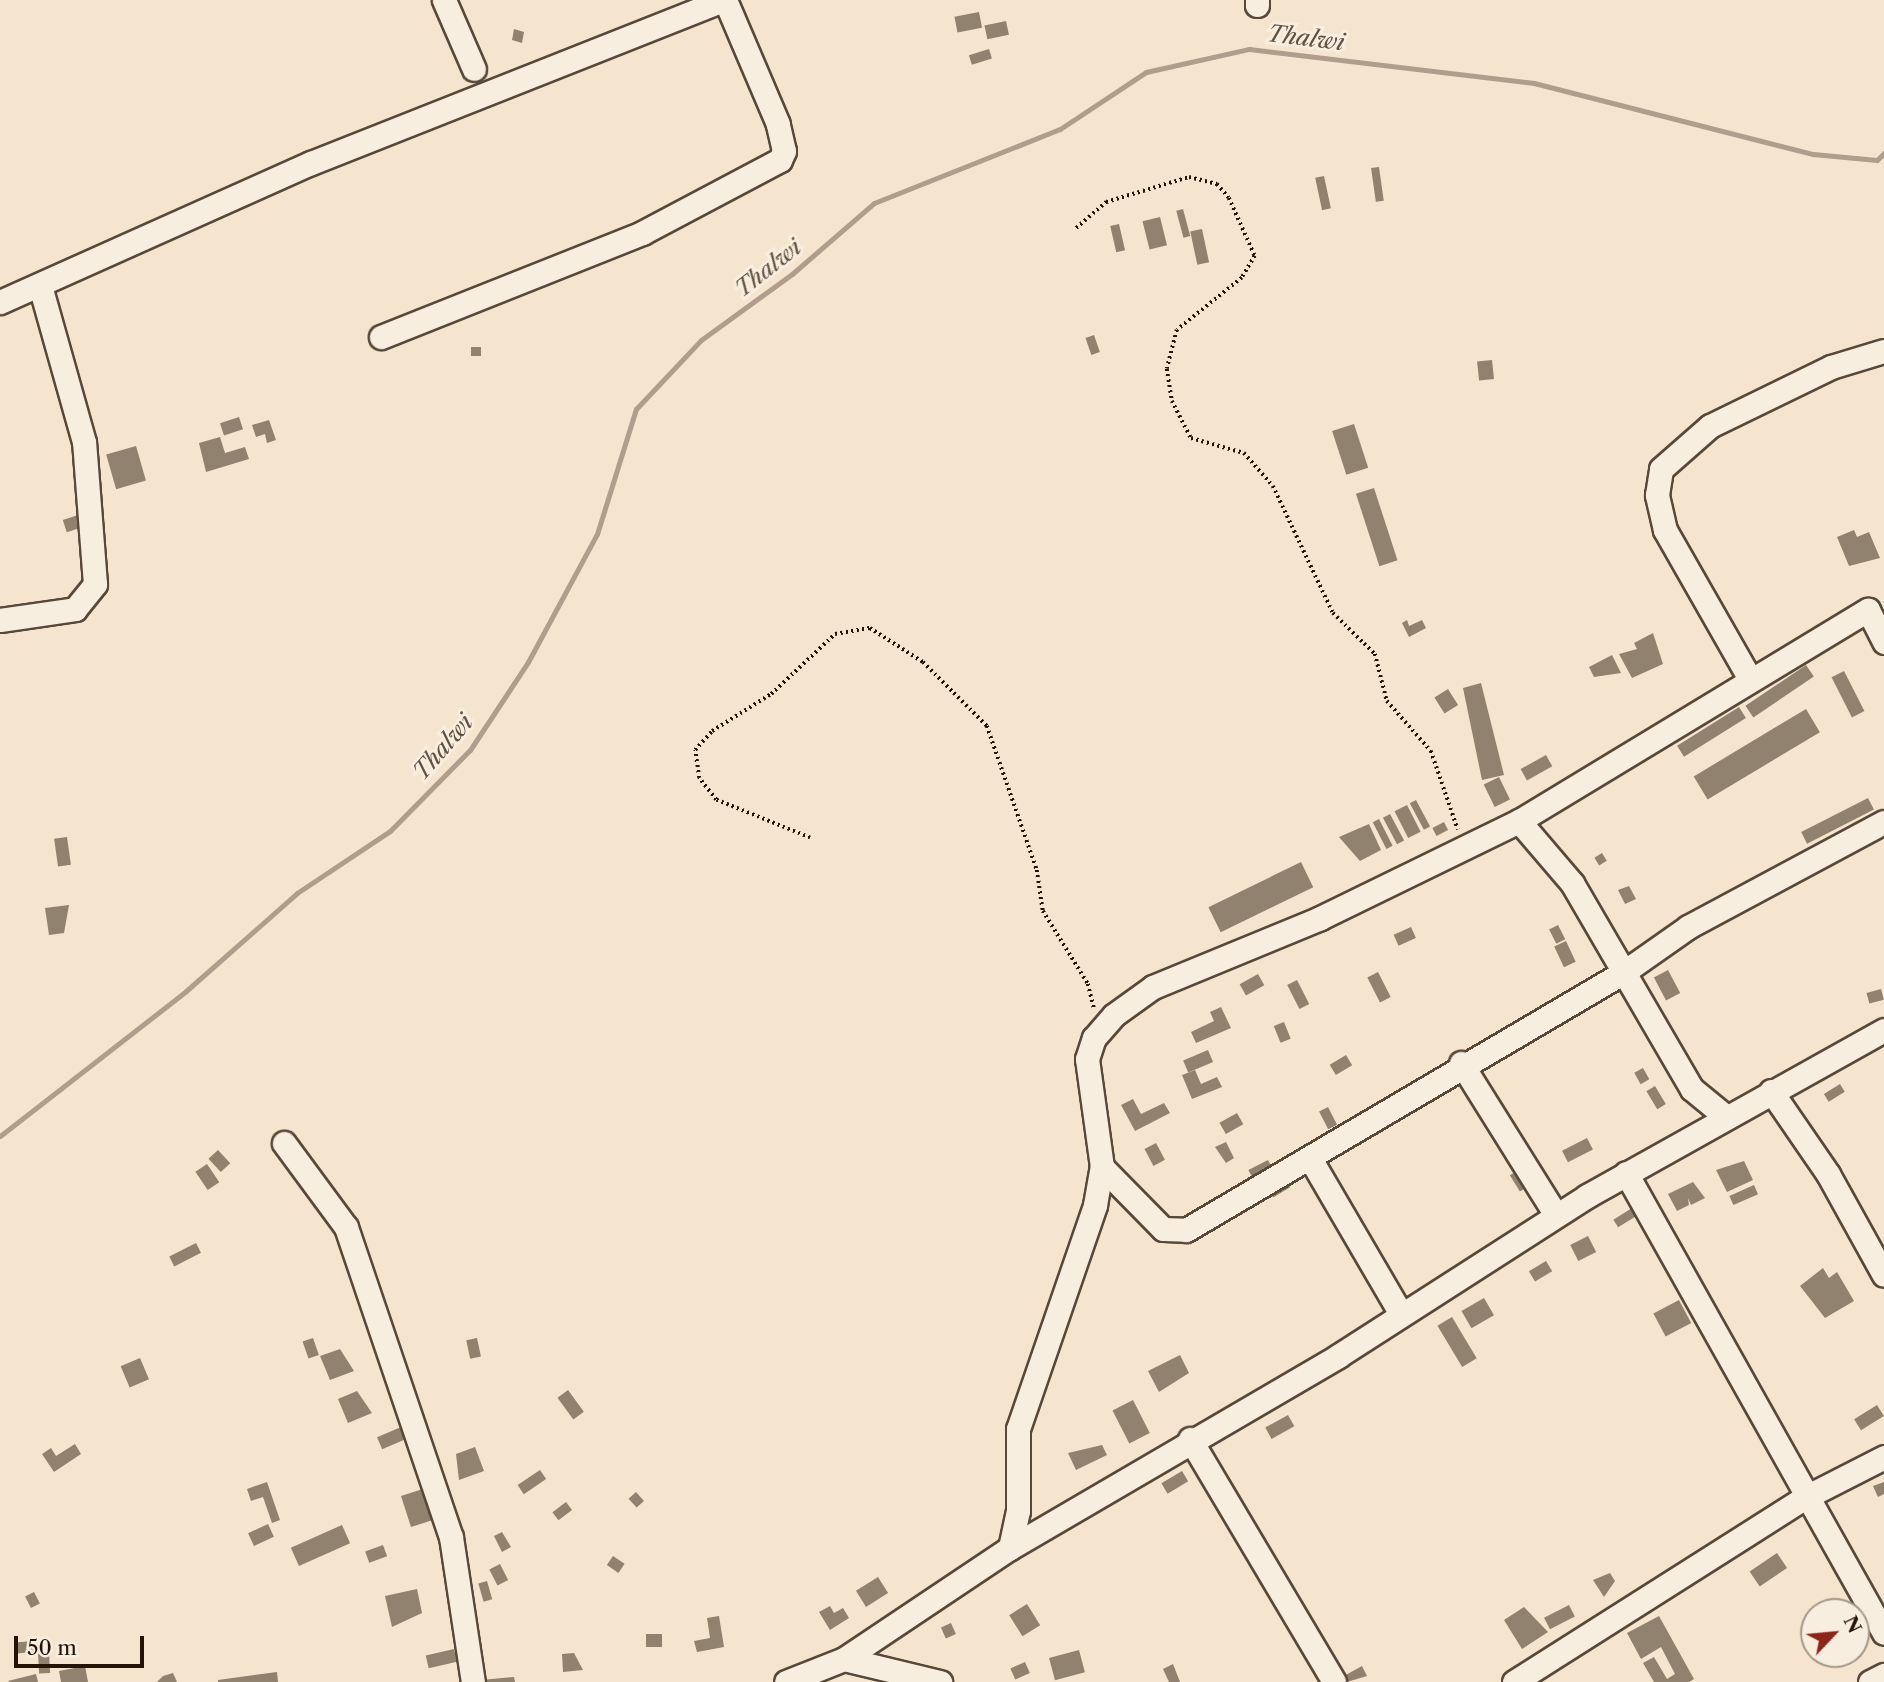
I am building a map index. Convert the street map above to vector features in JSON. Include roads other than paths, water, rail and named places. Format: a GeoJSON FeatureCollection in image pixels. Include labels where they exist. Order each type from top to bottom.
{"type":"FeatureCollection","features":[{"type":"Feature","properties":{"kind":"street"},"geometry":{"type":"LineString","coordinates":[[444,0],[474,69]]}},
{"type":"Feature","properties":{"kind":"street"},"geometry":{"type":"LineString","coordinates":[[0,302],[311,163],[724,0],[778,124],[784,151],[779,160],[642,233],[381,337]]}},
{"type":"Feature","properties":{"kind":"street"},"geometry":{"type":"LineString","coordinates":[[0,620],[75,609],[94,584],[84,442],[40,285]]}},
{"type":"Feature","properties":{"kind":"street"},"geometry":{"type":"LineString","coordinates":[[1750,679],[1665,530],[1657,495],[1661,469],[1710,426],[1830,368],[1884,351]]}},
{"type":"Feature","properties":{"kind":"street"},"geometry":{"type":"LineString","coordinates":[[1010,1548],[1018,1511],[1018,1429],[1095,1205],[1102,1167],[1087,1059],[1100,1030],[1153,987],[1320,918],[1519,821],[1750,679],[1876,606],[1884,642]]}},
{"type":"Feature","properties":{"kind":"street"},"geometry":{"type":"LineString","coordinates":[[1519,821],[1551,852],[1692,1089],[1725,1116]]}},
{"type":"Feature","properties":{"kind":"street"},"geometry":{"type":"LineString","coordinates":[[1102,1167],[1173,1234],[1311,1160],[1461,1063],[1624,972],[1688,927],[1884,822]]}},
{"type":"Feature","properties":{"kind":"street"},"geometry":{"type":"LineString","coordinates":[[786,1682],[844,1659],[1010,1548],[1401,1314],[1556,1214],[1725,1116],[1884,1030]]}},
{"type":"Feature","properties":{"kind":"street"},"geometry":{"type":"LineString","coordinates":[[1461,1063],[1556,1214]]}},
{"type":"Feature","properties":{"kind":"street"},"geometry":{"type":"LineString","coordinates":[[1771,1091],[1828,1174],[1884,1275]]}},
{"type":"Feature","properties":{"kind":"street"},"geometry":{"type":"LineString","coordinates":[[284,1143],[346,1227],[451,1537],[473,1682]]}},
{"type":"Feature","properties":{"kind":"street"},"geometry":{"type":"LineString","coordinates":[[1311,1160],[1401,1314]]}},
{"type":"Feature","properties":{"kind":"street"},"geometry":{"type":"LineString","coordinates":[[1626,1173],[1884,1633]]}},
{"type":"Feature","properties":{"kind":"street"},"geometry":{"type":"LineString","coordinates":[[1190,1440],[1334,1682]]}},
{"type":"Feature","properties":{"kind":"street"},"geometry":{"type":"LineString","coordinates":[[1525,1679],[1806,1497],[1884,1457]]}},
{"type":"Feature","properties":{"kind":"street"},"geometry":{"type":"LineString","coordinates":[[844,1659],[940,1682]]}},
{"type":"Feature","properties":{"kind":"street"},"geometry":{"type":"LineString","coordinates":[[1870,1682],[1884,1675]]}},
{"type":"Feature","properties":{"kind":"waterway","name":"Thalwi"},"geometry":{"type":"LineString","coordinates":[[0,1136],[186,991],[297,893],[390,831],[470,750],[528,662],[597,534],[636,409],[701,340],[792,274],[874,203],[1060,129],[1146,72],[1249,49],[1534,83],[1813,154],[1877,160],[1884,153]]}}]}
